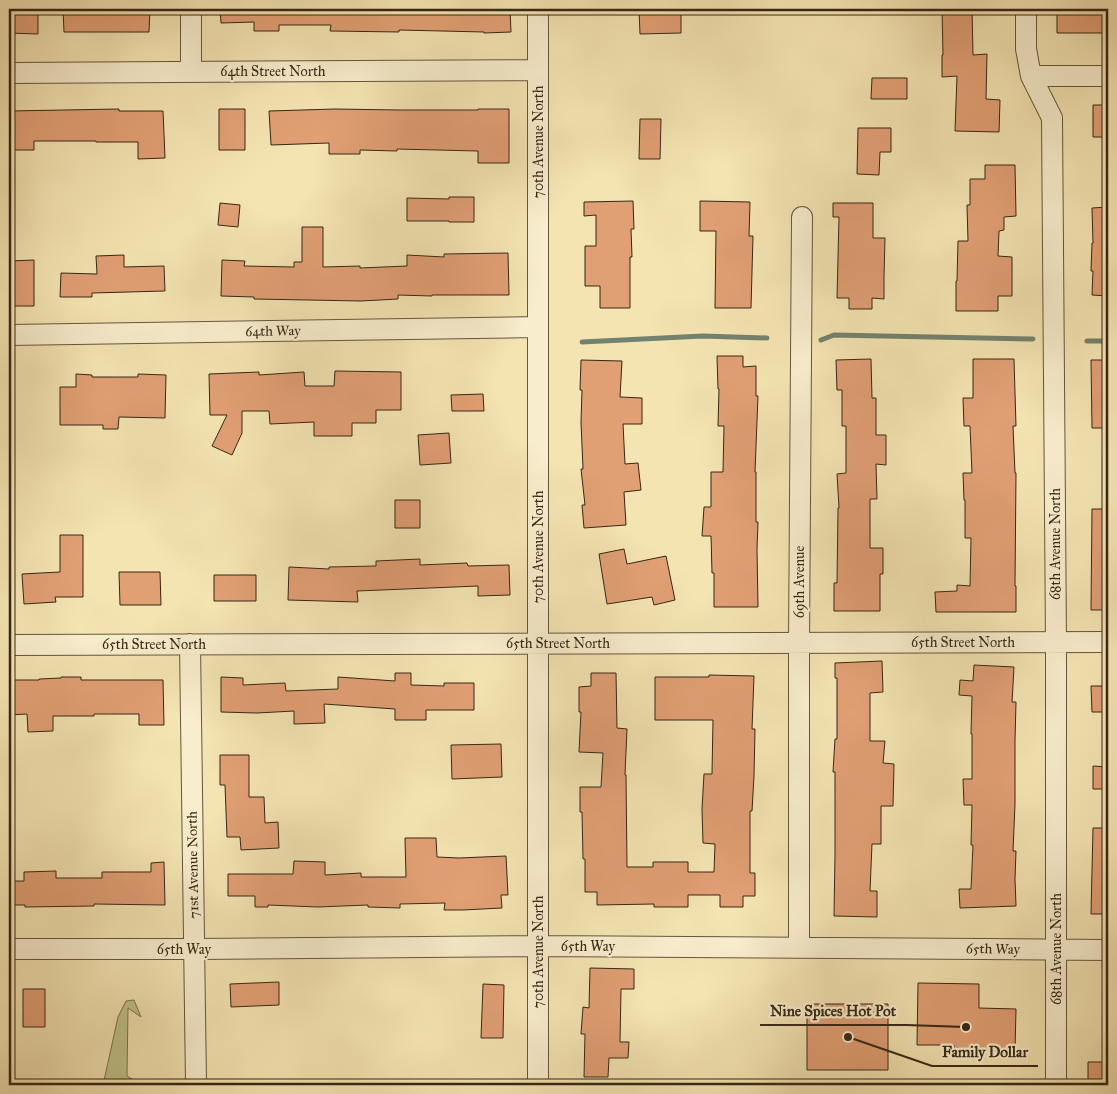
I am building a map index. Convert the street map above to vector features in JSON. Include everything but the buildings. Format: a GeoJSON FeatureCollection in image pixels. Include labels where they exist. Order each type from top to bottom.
{"type":"FeatureCollection","features":[{"type":"Feature","properties":{"kind":"street"},"geometry":{"type":"LineString","coordinates":[[191,9],[192,72]]}},
{"type":"Feature","properties":{"kind":"street","name":"70th Avenue North"},"geometry":{"type":"LineString","coordinates":[[538,9],[538,1085]]}},
{"type":"Feature","properties":{"kind":"street","name":"68th Avenue North"},"geometry":{"type":"LineString","coordinates":[[1026,9],[1026,49],[1031,76],[1052,118],[1056,642],[1056,1085]]}},
{"type":"Feature","properties":{"kind":"street","name":"64th Street North"},"geometry":{"type":"LineString","coordinates":[[9,73],[538,70]]}},
{"type":"Feature","properties":{"kind":"street"},"geometry":{"type":"LineString","coordinates":[[1031,76],[1108,76]]}},
{"type":"Feature","properties":{"kind":"street","name":"69th Avenue"},"geometry":{"type":"LineString","coordinates":[[798,947],[798,643],[802,217]]}},
{"type":"Feature","properties":{"kind":"street","name":"64th Way"},"geometry":{"type":"LineString","coordinates":[[9,335],[538,327]]}},
{"type":"Feature","properties":{"kind":"street","name":"65th Street North"},"geometry":{"type":"LineString","coordinates":[[9,645],[1108,642]]}},
{"type":"Feature","properties":{"kind":"street","name":"71st Avenue North"},"geometry":{"type":"LineString","coordinates":[[190,644],[196,1085]]}},
{"type":"Feature","properties":{"kind":"street","name":"65th Way"},"geometry":{"type":"LineString","coordinates":[[9,949],[538,946],[1108,950]]}},
{"type":"Feature","properties":{"kind":"green space"},"geometry":{"type":"Polygon","coordinates":[[[134,1000],[141,1017],[128,1008],[127,1076],[140,1084],[103,1085],[118,1017],[126,1001],[134,1000]]]}},
{"type":"Feature","properties":{"kind":"waterway"},"geometry":{"type":"LineString","coordinates":[[821,340],[834,335],[1033,339]]}},
{"type":"Feature","properties":{"kind":"waterway"},"geometry":{"type":"LineString","coordinates":[[582,342],[703,336],[767,338]]}},
{"type":"Feature","properties":{"kind":"waterway"},"geometry":{"type":"LineString","coordinates":[[1087,341],[1108,341]]}},
{"type":"Feature","properties":{"kind":"place","name":"Nine Spices Hot Pot"},"geometry":{"type":"Point","coordinates":[966,1027]}},
{"type":"Feature","properties":{"kind":"place","name":"Family Dollar"},"geometry":{"type":"Point","coordinates":[848,1037]}}]}
